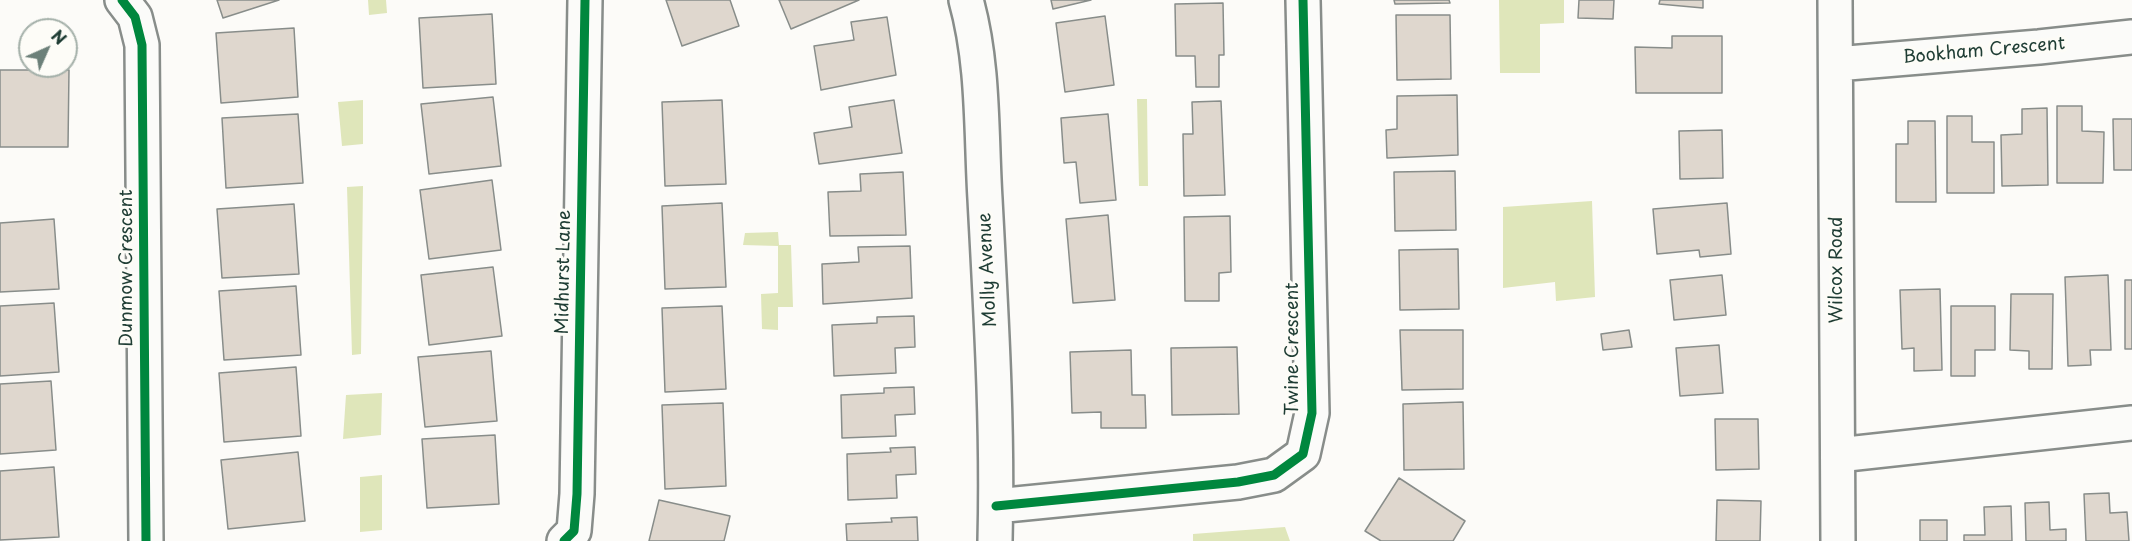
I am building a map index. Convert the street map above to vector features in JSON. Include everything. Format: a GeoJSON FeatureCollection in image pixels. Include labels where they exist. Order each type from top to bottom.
{"type":"FeatureCollection","features":[{"type":"Feature","properties":{"kind":"street","name":"Dunmow Crescent"},"geometry":{"type":"LineString","coordinates":[[122,0],[135,17],[142,45],[146,541]]}},
{"type":"Feature","properties":{"kind":"street","name":"Midhurst Lane"},"geometry":{"type":"LineString","coordinates":[[564,541],[574,531],[578,494],[585,0]]}},
{"type":"Feature","properties":{"kind":"street","name":"Molly Avenue"},"geometry":{"type":"LineString","coordinates":[[966,0],[977,55],[992,340],[996,506],[994,541]]}},
{"type":"Feature","properties":{"kind":"street","name":"Twine Crescent"},"geometry":{"type":"LineString","coordinates":[[996,506],[1238,482],[1274,475],[1303,454],[1312,413],[1304,0]]}},
{"type":"Feature","properties":{"kind":"street","name":"Wilcox Road"},"geometry":{"type":"LineString","coordinates":[[1835,0],[1838,541]]}},
{"type":"Feature","properties":{"kind":"street","name":"Bookham Crescent"},"geometry":{"type":"LineString","coordinates":[[1836,64],[2132,37]]}},
{"type":"Feature","properties":{"kind":"street"},"geometry":{"type":"LineString","coordinates":[[1838,455],[2132,423]]}},
{"type":"Feature","properties":{"kind":"green space"},"geometry":{"type":"Polygon","coordinates":[[[368,0],[386,0],[387,13],[369,15],[368,0]]]}},
{"type":"Feature","properties":{"kind":"green space"},"geometry":{"type":"Polygon","coordinates":[[[1499,0],[1564,0],[1564,23],[1540,24],[1540,73],[1500,73],[1499,0]]]}},
{"type":"Feature","properties":{"kind":"green space"},"geometry":{"type":"Polygon","coordinates":[[[1137,99],[1147,99],[1148,186],[1139,186],[1137,99]]]}},
{"type":"Feature","properties":{"kind":"green space"},"geometry":{"type":"Polygon","coordinates":[[[363,100],[363,144],[342,146],[338,102],[363,100]]]}},
{"type":"Feature","properties":{"kind":"green space"},"geometry":{"type":"Polygon","coordinates":[[[363,186],[361,354],[352,355],[347,187],[363,186]]]}},
{"type":"Feature","properties":{"kind":"green space"},"geometry":{"type":"Polygon","coordinates":[[[1592,201],[1595,297],[1556,301],[1555,282],[1503,288],[1503,207],[1592,201]]]}},
{"type":"Feature","properties":{"kind":"green space"},"geometry":{"type":"Polygon","coordinates":[[[778,232],[779,245],[791,245],[793,307],[778,307],[778,330],[762,329],[761,294],[778,293],[778,246],[743,245],[745,233],[778,232]]]}},
{"type":"Feature","properties":{"kind":"green space"},"geometry":{"type":"Polygon","coordinates":[[[382,393],[381,435],[343,439],[346,395],[382,393]]]}},
{"type":"Feature","properties":{"kind":"green space"},"geometry":{"type":"Polygon","coordinates":[[[382,475],[382,530],[360,532],[360,477],[382,475]]]}},
{"type":"Feature","properties":{"kind":"green space"},"geometry":{"type":"Polygon","coordinates":[[[1285,527],[1290,541],[1193,541],[1193,534],[1285,527]]]}},
{"type":"Feature","properties":{"kind":"building"},"geometry":{"type":"Polygon","coordinates":[[[217,0],[279,0],[223,18],[217,0]]]}},
{"type":"Feature","properties":{"kind":"building"},"geometry":{"type":"Polygon","coordinates":[[[666,0],[730,0],[739,26],[682,46],[666,0]]]}},
{"type":"Feature","properties":{"kind":"building"},"geometry":{"type":"Polygon","coordinates":[[[779,0],[859,0],[791,29],[779,0]]]}},
{"type":"Feature","properties":{"kind":"building"},"geometry":{"type":"Polygon","coordinates":[[[1051,0],[1091,0],[1053,9],[1051,0]]]}},
{"type":"Feature","properties":{"kind":"building"},"geometry":{"type":"Polygon","coordinates":[[[1394,0],[1449,0],[1450,3],[1395,4],[1394,0]]]}},
{"type":"Feature","properties":{"kind":"building"},"geometry":{"type":"Polygon","coordinates":[[[1579,0],[1614,0],[1613,19],[1578,18],[1579,0]]]}},
{"type":"Feature","properties":{"kind":"building"},"geometry":{"type":"Polygon","coordinates":[[[1660,0],[1703,0],[1703,8],[1659,4],[1660,0]]]}},
{"type":"Feature","properties":{"kind":"building"},"geometry":{"type":"Polygon","coordinates":[[[1223,3],[1224,55],[1219,55],[1219,87],[1196,87],[1195,56],[1176,56],[1175,4],[1223,3]]]}},
{"type":"Feature","properties":{"kind":"building"},"geometry":{"type":"Polygon","coordinates":[[[492,14],[496,84],[423,88],[419,18],[492,14]]]}},
{"type":"Feature","properties":{"kind":"building"},"geometry":{"type":"Polygon","coordinates":[[[1396,15],[1450,15],[1451,79],[1397,80],[1396,15]]]}},
{"type":"Feature","properties":{"kind":"building"},"geometry":{"type":"Polygon","coordinates":[[[1105,16],[1114,85],[1065,92],[1056,23],[1105,16]]]}},
{"type":"Feature","properties":{"kind":"building"},"geometry":{"type":"Polygon","coordinates":[[[887,17],[896,75],[821,90],[814,46],[854,40],[851,22],[887,17]]]}},
{"type":"Feature","properties":{"kind":"building"},"geometry":{"type":"Polygon","coordinates":[[[294,28],[298,97],[221,103],[216,33],[294,28]]]}},
{"type":"Feature","properties":{"kind":"building"},"geometry":{"type":"Polygon","coordinates":[[[1672,36],[1722,36],[1722,93],[1636,93],[1635,47],[1672,48],[1672,36]]]}},
{"type":"Feature","properties":{"kind":"building"},"geometry":{"type":"Polygon","coordinates":[[[0,70],[18,70],[18,78],[69,78],[68,147],[0,147],[0,70]]]}},
{"type":"Feature","properties":{"kind":"building"},"geometry":{"type":"Polygon","coordinates":[[[1457,95],[1458,155],[1387,158],[1386,130],[1397,129],[1397,96],[1457,95]]]}},
{"type":"Feature","properties":{"kind":"building"},"geometry":{"type":"Polygon","coordinates":[[[493,97],[501,166],[429,174],[421,104],[493,97]]]}},
{"type":"Feature","properties":{"kind":"building"},"geometry":{"type":"Polygon","coordinates":[[[722,100],[726,184],[665,186],[662,102],[722,100]]]}},
{"type":"Feature","properties":{"kind":"building"},"geometry":{"type":"Polygon","coordinates":[[[894,100],[902,153],[819,164],[814,133],[852,127],[849,107],[894,100]]]}},
{"type":"Feature","properties":{"kind":"building"},"geometry":{"type":"Polygon","coordinates":[[[1221,101],[1225,195],[1184,196],[1183,134],[1193,134],[1192,102],[1221,101]]]}},
{"type":"Feature","properties":{"kind":"building"},"geometry":{"type":"Polygon","coordinates":[[[2057,106],[2082,106],[2082,131],[2104,132],[2103,183],[2057,183],[2057,106]]]}},
{"type":"Feature","properties":{"kind":"building"},"geometry":{"type":"Polygon","coordinates":[[[2047,108],[2048,185],[2002,186],[2001,135],[2022,134],[2022,109],[2047,108]]]}},
{"type":"Feature","properties":{"kind":"building"},"geometry":{"type":"Polygon","coordinates":[[[298,114],[303,183],[226,188],[222,118],[298,114]]]}},
{"type":"Feature","properties":{"kind":"building"},"geometry":{"type":"Polygon","coordinates":[[[1108,114],[1116,200],[1080,203],[1076,162],[1064,163],[1061,118],[1108,114]]]}},
{"type":"Feature","properties":{"kind":"building"},"geometry":{"type":"Polygon","coordinates":[[[1947,116],[1972,116],[1972,142],[1994,142],[1994,193],[1947,193],[1947,116]]]}},
{"type":"Feature","properties":{"kind":"building"},"geometry":{"type":"Polygon","coordinates":[[[2113,119],[2132,119],[2132,170],[2114,170],[2113,119]]]}},
{"type":"Feature","properties":{"kind":"building"},"geometry":{"type":"Polygon","coordinates":[[[1908,121],[1935,121],[1936,202],[1896,202],[1896,144],[1908,144],[1908,121]]]}},
{"type":"Feature","properties":{"kind":"building"},"geometry":{"type":"Polygon","coordinates":[[[1722,130],[1723,178],[1680,179],[1679,131],[1722,130]]]}},
{"type":"Feature","properties":{"kind":"building"},"geometry":{"type":"Polygon","coordinates":[[[1455,171],[1456,230],[1395,231],[1394,172],[1455,171]]]}},
{"type":"Feature","properties":{"kind":"building"},"geometry":{"type":"Polygon","coordinates":[[[903,172],[906,235],[830,236],[828,192],[861,191],[860,174],[903,172]]]}},
{"type":"Feature","properties":{"kind":"building"},"geometry":{"type":"Polygon","coordinates":[[[492,180],[501,250],[429,259],[420,190],[492,180]]]}},
{"type":"Feature","properties":{"kind":"building"},"geometry":{"type":"Polygon","coordinates":[[[722,203],[726,287],[665,289],[662,206],[722,203]]]}},
{"type":"Feature","properties":{"kind":"building"},"geometry":{"type":"Polygon","coordinates":[[[1727,203],[1731,254],[1700,257],[1699,250],[1657,254],[1653,209],[1727,203]]]}},
{"type":"Feature","properties":{"kind":"building"},"geometry":{"type":"Polygon","coordinates":[[[294,204],[299,274],[222,278],[217,209],[294,204]]]}},
{"type":"Feature","properties":{"kind":"building"},"geometry":{"type":"Polygon","coordinates":[[[1108,215],[1115,300],[1073,303],[1066,219],[1108,215]]]}},
{"type":"Feature","properties":{"kind":"building"},"geometry":{"type":"Polygon","coordinates":[[[1230,216],[1231,272],[1219,273],[1219,301],[1185,301],[1184,217],[1230,216]]]}},
{"type":"Feature","properties":{"kind":"building"},"geometry":{"type":"Polygon","coordinates":[[[54,219],[59,289],[0,292],[0,223],[54,219]]]}},
{"type":"Feature","properties":{"kind":"building"},"geometry":{"type":"Polygon","coordinates":[[[910,246],[912,298],[823,304],[822,264],[859,262],[858,247],[910,246]]]}},
{"type":"Feature","properties":{"kind":"building"},"geometry":{"type":"Polygon","coordinates":[[[1458,249],[1459,309],[1400,310],[1399,250],[1458,249]]]}},
{"type":"Feature","properties":{"kind":"building"},"geometry":{"type":"Polygon","coordinates":[[[493,267],[502,336],[429,345],[421,275],[493,267]]]}},
{"type":"Feature","properties":{"kind":"building"},"geometry":{"type":"Polygon","coordinates":[[[1722,275],[1726,315],[1674,320],[1670,280],[1722,275]]]}},
{"type":"Feature","properties":{"kind":"building"},"geometry":{"type":"Polygon","coordinates":[[[2108,275],[2111,350],[2090,350],[2091,365],[2068,366],[2065,277],[2108,275]]]}},
{"type":"Feature","properties":{"kind":"building"},"geometry":{"type":"Polygon","coordinates":[[[2125,280],[2132,280],[2132,349],[2125,349],[2125,280]]]}},
{"type":"Feature","properties":{"kind":"building"},"geometry":{"type":"Polygon","coordinates":[[[296,286],[301,355],[224,360],[219,291],[296,286]]]}},
{"type":"Feature","properties":{"kind":"building"},"geometry":{"type":"Polygon","coordinates":[[[1940,289],[1942,370],[1914,371],[1914,348],[1902,349],[1900,290],[1940,289]]]}},
{"type":"Feature","properties":{"kind":"building"},"geometry":{"type":"Polygon","coordinates":[[[2011,294],[2053,294],[2052,369],[2029,369],[2029,351],[2010,350],[2011,294]]]}},
{"type":"Feature","properties":{"kind":"building"},"geometry":{"type":"Polygon","coordinates":[[[54,303],[59,372],[0,376],[0,306],[54,303]]]}},
{"type":"Feature","properties":{"kind":"building"},"geometry":{"type":"Polygon","coordinates":[[[722,306],[726,389],[665,392],[662,308],[722,306]]]}},
{"type":"Feature","properties":{"kind":"building"},"geometry":{"type":"Polygon","coordinates":[[[1951,306],[1995,306],[1995,350],[1975,350],[1975,376],[1951,376],[1951,306]]]}},
{"type":"Feature","properties":{"kind":"building"},"geometry":{"type":"Polygon","coordinates":[[[914,316],[915,347],[895,348],[896,373],[834,376],[832,325],[877,323],[877,317],[914,316]]]}},
{"type":"Feature","properties":{"kind":"building"},"geometry":{"type":"Polygon","coordinates":[[[1400,330],[1463,330],[1463,389],[1402,390],[1400,330]]]}},
{"type":"Feature","properties":{"kind":"building"},"geometry":{"type":"Polygon","coordinates":[[[1629,330],[1632,347],[1603,350],[1601,334],[1629,330]]]}},
{"type":"Feature","properties":{"kind":"building"},"geometry":{"type":"Polygon","coordinates":[[[1719,345],[1723,393],[1680,396],[1676,348],[1719,345]]]}},
{"type":"Feature","properties":{"kind":"building"},"geometry":{"type":"Polygon","coordinates":[[[1237,347],[1239,414],[1172,415],[1171,348],[1237,347]]]}},
{"type":"Feature","properties":{"kind":"building"},"geometry":{"type":"Polygon","coordinates":[[[1131,350],[1132,395],[1145,395],[1146,428],[1101,428],[1101,412],[1072,413],[1070,352],[1131,350]]]}},
{"type":"Feature","properties":{"kind":"building"},"geometry":{"type":"Polygon","coordinates":[[[491,351],[497,421],[425,427],[418,357],[491,351]]]}},
{"type":"Feature","properties":{"kind":"building"},"geometry":{"type":"Polygon","coordinates":[[[296,367],[301,436],[224,442],[219,373],[296,367]]]}},
{"type":"Feature","properties":{"kind":"building"},"geometry":{"type":"Polygon","coordinates":[[[51,381],[56,450],[0,454],[0,384],[51,381]]]}},
{"type":"Feature","properties":{"kind":"building"},"geometry":{"type":"Polygon","coordinates":[[[914,387],[915,414],[895,415],[896,436],[842,438],[841,395],[884,393],[884,388],[914,387]]]}},
{"type":"Feature","properties":{"kind":"building"},"geometry":{"type":"Polygon","coordinates":[[[1463,402],[1464,469],[1404,470],[1403,404],[1463,402]]]}},
{"type":"Feature","properties":{"kind":"building"},"geometry":{"type":"Polygon","coordinates":[[[723,403],[726,486],[665,489],[662,405],[723,403]]]}},
{"type":"Feature","properties":{"kind":"building"},"geometry":{"type":"Polygon","coordinates":[[[1715,419],[1758,419],[1759,469],[1716,470],[1715,419]]]}},
{"type":"Feature","properties":{"kind":"building"},"geometry":{"type":"Polygon","coordinates":[[[495,435],[499,504],[427,508],[422,439],[495,435]]]}},
{"type":"Feature","properties":{"kind":"building"},"geometry":{"type":"Polygon","coordinates":[[[915,447],[916,474],[896,475],[897,498],[848,500],[847,454],[891,452],[890,448],[915,447]]]}},
{"type":"Feature","properties":{"kind":"building"},"geometry":{"type":"Polygon","coordinates":[[[298,452],[305,521],[228,529],[221,460],[298,452]]]}},
{"type":"Feature","properties":{"kind":"building"},"geometry":{"type":"Polygon","coordinates":[[[54,467],[59,537],[0,540],[0,471],[54,467]]]}},
{"type":"Feature","properties":{"kind":"building"},"geometry":{"type":"Polygon","coordinates":[[[1399,478],[1465,521],[1453,541],[1381,541],[1365,531],[1399,478]]]}},
{"type":"Feature","properties":{"kind":"building"},"geometry":{"type":"Polygon","coordinates":[[[2109,493],[2110,513],[2127,512],[2129,541],[2086,541],[2084,494],[2109,493]]]}},
{"type":"Feature","properties":{"kind":"building"},"geometry":{"type":"Polygon","coordinates":[[[659,500],[730,516],[724,541],[649,541],[659,500]]]}},
{"type":"Feature","properties":{"kind":"building"},"geometry":{"type":"Polygon","coordinates":[[[1717,500],[1761,501],[1760,541],[1716,541],[1717,500]]]}},
{"type":"Feature","properties":{"kind":"building"},"geometry":{"type":"Polygon","coordinates":[[[2049,502],[2050,530],[2066,529],[2066,541],[2026,541],[2025,503],[2049,502]]]}},
{"type":"Feature","properties":{"kind":"building"},"geometry":{"type":"Polygon","coordinates":[[[2011,506],[2012,541],[1964,541],[1964,535],[1985,535],[1984,507],[2011,506]]]}},
{"type":"Feature","properties":{"kind":"building"},"geometry":{"type":"Polygon","coordinates":[[[917,517],[918,541],[847,541],[846,524],[892,522],[891,518],[917,517]]]}},
{"type":"Feature","properties":{"kind":"building"},"geometry":{"type":"Polygon","coordinates":[[[1920,520],[1947,520],[1947,541],[1920,541],[1920,520]]]}},
{"type":"Feature","properties":{"kind":"cycle path"},"geometry":{"type":"LineString","coordinates":[[122,0],[135,17],[142,45],[146,541]]}},
{"type":"Feature","properties":{"kind":"cycle path"},"geometry":{"type":"LineString","coordinates":[[564,541],[574,531],[577,494],[585,0]]}},
{"type":"Feature","properties":{"kind":"cycle path"},"geometry":{"type":"LineString","coordinates":[[996,506],[1238,482],[1274,475],[1303,454],[1312,413],[1303,0]]}}]}
